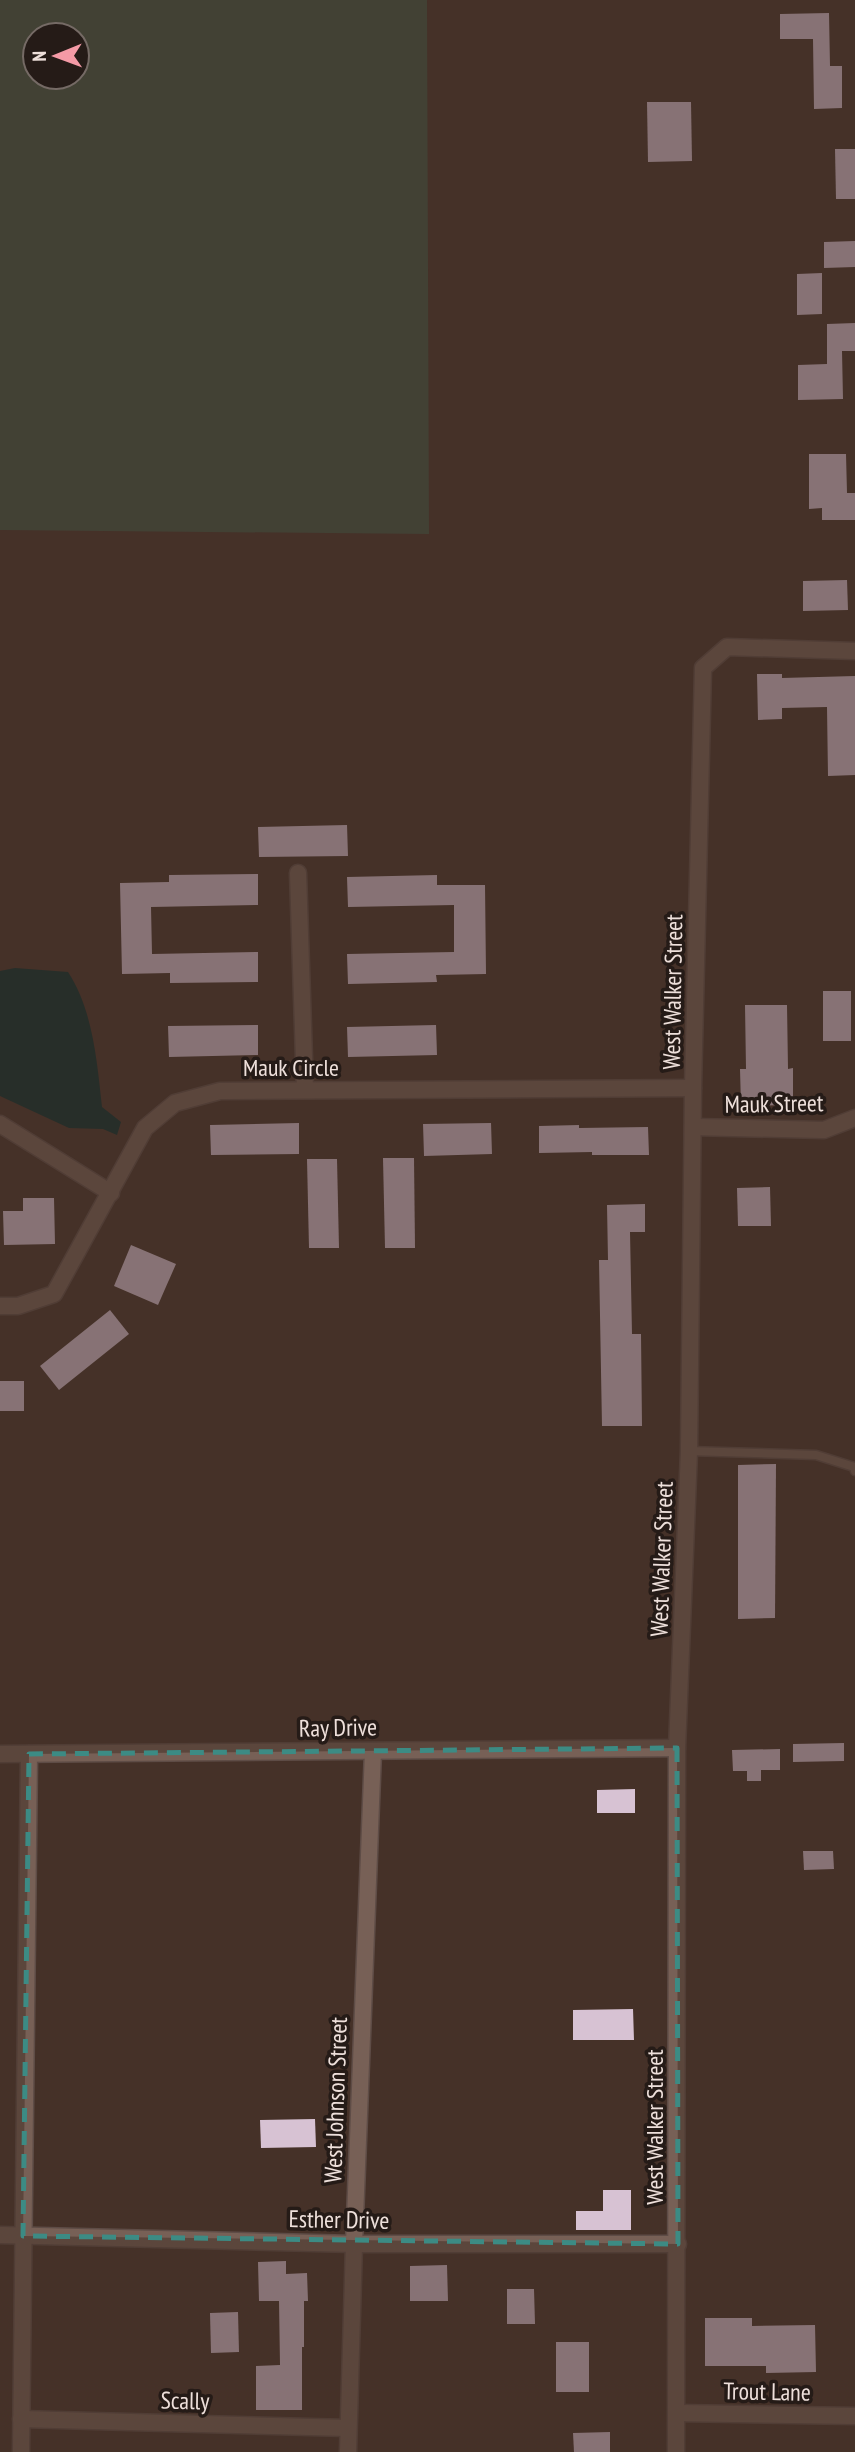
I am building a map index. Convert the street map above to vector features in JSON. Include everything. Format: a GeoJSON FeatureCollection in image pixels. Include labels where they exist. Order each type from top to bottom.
{"type":"FeatureCollection","features":[{"type":"Feature","properties":{"kind":"street","name":"West Walker Street"},"geometry":{"type":"LineString","coordinates":[[676,2452],[677,1748],[689,1451],[703,668],[727,648],[855,651]]}},
{"type":"Feature","properties":{"kind":"street"},"geometry":{"type":"LineString","coordinates":[[298,873],[305,1090]]}},
{"type":"Feature","properties":{"kind":"street","name":"Mauk Circle"},"geometry":{"type":"LineString","coordinates":[[0,1306],[18,1306],[54,1294],[145,1128],[176,1102],[220,1091],[694,1088]]}},
{"type":"Feature","properties":{"kind":"street","name":"Mauk Street"},"geometry":{"type":"LineString","coordinates":[[693,1127],[824,1130],[855,1118]]}},
{"type":"Feature","properties":{"kind":"street"},"geometry":{"type":"LineString","coordinates":[[0,1124],[111,1193]]}},
{"type":"Feature","properties":{"kind":"street","name":"Ray Drive"},"geometry":{"type":"LineString","coordinates":[[0,1754],[677,1748]]}},
{"type":"Feature","properties":{"kind":"street","name":"West Johnson Street"},"geometry":{"type":"LineString","coordinates":[[348,2452],[373,1751]]}},
{"type":"Feature","properties":{"kind":"street"},"geometry":{"type":"LineString","coordinates":[[21,2452],[29,1754]]}},
{"type":"Feature","properties":{"kind":"street","name":"Esther Drive"},"geometry":{"type":"LineString","coordinates":[[0,2235],[354,2244],[678,2244]]}},
{"type":"Feature","properties":{"kind":"street","name":"Trout Lane"},"geometry":{"type":"LineString","coordinates":[[678,2413],[855,2416]]}},
{"type":"Feature","properties":{"kind":"street","name":"Scally"},"geometry":{"type":"LineString","coordinates":[[21,2419],[348,2428]]}},
{"type":"Feature","properties":{"kind":"lane"},"geometry":{"type":"LineString","coordinates":[[689,1451],[816,1455],[855,1468]]}},
{"type":"Feature","properties":{"kind":"highlighted area"},"geometry":{"type":"Polygon","coordinates":[[[677,1748],[678,2244],[23,2236],[29,1754],[677,1748]]]}},
{"type":"Feature","properties":{"kind":"green space"},"geometry":{"type":"Polygon","coordinates":[[[0,0],[427,0],[429,534],[0,530],[0,0]]]}},
{"type":"Feature","properties":{"kind":"water"},"geometry":{"type":"Polygon","coordinates":[[[15,968],[68,972],[88,1020],[96,1055],[102,1107],[121,1122],[117,1135],[103,1129],[69,1128],[0,1096],[0,971],[15,968]]]}},
{"type":"Feature","properties":{"kind":"building"},"geometry":{"type":"Polygon","coordinates":[[[829,13],[830,66],[842,66],[842,108],[814,109],[813,39],[780,39],[780,14],[829,13]]]}},
{"type":"Feature","properties":{"kind":"building"},"geometry":{"type":"Polygon","coordinates":[[[647,102],[691,102],[692,161],[648,162],[647,102]]]}},
{"type":"Feature","properties":{"kind":"building"},"geometry":{"type":"Polygon","coordinates":[[[835,149],[855,149],[855,199],[836,199],[835,149]]]}},
{"type":"Feature","properties":{"kind":"building"},"geometry":{"type":"Polygon","coordinates":[[[855,241],[855,267],[824,268],[824,242],[855,241]]]}},
{"type":"Feature","properties":{"kind":"building"},"geometry":{"type":"Polygon","coordinates":[[[822,273],[822,314],[797,315],[797,274],[822,273]]]}},
{"type":"Feature","properties":{"kind":"building"},"geometry":{"type":"Polygon","coordinates":[[[855,323],[855,351],[842,351],[843,399],[798,400],[798,365],[827,364],[827,324],[855,323]]]}},
{"type":"Feature","properties":{"kind":"building"},"geometry":{"type":"Polygon","coordinates":[[[809,454],[846,454],[847,493],[855,493],[855,520],[822,520],[822,508],[809,509],[809,454]]]}},
{"type":"Feature","properties":{"kind":"building"},"geometry":{"type":"Polygon","coordinates":[[[847,580],[848,610],[803,611],[803,581],[847,580]]]}},
{"type":"Feature","properties":{"kind":"building"},"geometry":{"type":"Polygon","coordinates":[[[757,674],[782,674],[782,678],[855,676],[855,775],[828,776],[827,707],[782,708],[782,719],[758,720],[757,674]]]}},
{"type":"Feature","properties":{"kind":"building"},"geometry":{"type":"Polygon","coordinates":[[[347,825],[348,856],[259,857],[258,827],[347,825]]]}},
{"type":"Feature","properties":{"kind":"building"},"geometry":{"type":"Polygon","coordinates":[[[258,874],[258,905],[151,907],[152,954],[258,952],[258,982],[170,983],[170,973],[122,974],[120,883],[169,882],[169,875],[258,874]]]}},
{"type":"Feature","properties":{"kind":"building"},"geometry":{"type":"Polygon","coordinates":[[[437,875],[437,885],[485,885],[486,974],[436,975],[437,982],[348,984],[347,954],[454,952],[454,905],[348,907],[347,877],[437,875]]]}},
{"type":"Feature","properties":{"kind":"building"},"geometry":{"type":"Polygon","coordinates":[[[823,991],[851,991],[851,1041],[823,1041],[823,991]]]}},
{"type":"Feature","properties":{"kind":"building"},"geometry":{"type":"Polygon","coordinates":[[[745,1005],[787,1005],[788,1069],[793,1068],[793,1105],[741,1106],[740,1069],[746,1069],[745,1005]]]}},
{"type":"Feature","properties":{"kind":"building"},"geometry":{"type":"Polygon","coordinates":[[[258,1025],[258,1055],[169,1057],[168,1026],[258,1025]]]}},
{"type":"Feature","properties":{"kind":"building"},"geometry":{"type":"Polygon","coordinates":[[[436,1025],[437,1055],[348,1057],[347,1027],[436,1025]]]}},
{"type":"Feature","properties":{"kind":"building"},"geometry":{"type":"Polygon","coordinates":[[[299,1123],[299,1154],[211,1155],[210,1125],[299,1123]]]}},
{"type":"Feature","properties":{"kind":"building"},"geometry":{"type":"Polygon","coordinates":[[[491,1123],[492,1154],[424,1156],[423,1124],[491,1123]]]}},
{"type":"Feature","properties":{"kind":"building"},"geometry":{"type":"Polygon","coordinates":[[[579,1125],[579,1128],[648,1127],[649,1155],[539,1153],[539,1126],[579,1125]]]}},
{"type":"Feature","properties":{"kind":"building"},"geometry":{"type":"Polygon","coordinates":[[[383,1158],[414,1158],[415,1248],[385,1248],[383,1158]]]}},
{"type":"Feature","properties":{"kind":"building"},"geometry":{"type":"Polygon","coordinates":[[[307,1159],[337,1159],[339,1248],[309,1248],[307,1159]]]}},
{"type":"Feature","properties":{"kind":"building"},"geometry":{"type":"Polygon","coordinates":[[[770,1187],[771,1226],[738,1226],[737,1188],[770,1187]]]}},
{"type":"Feature","properties":{"kind":"building"},"geometry":{"type":"Polygon","coordinates":[[[23,1198],[54,1198],[55,1244],[4,1245],[3,1211],[23,1211],[23,1198]]]}},
{"type":"Feature","properties":{"kind":"building"},"geometry":{"type":"Polygon","coordinates":[[[645,1204],[645,1232],[630,1232],[632,1334],[641,1334],[642,1426],[602,1426],[599,1260],[608,1260],[607,1205],[645,1204]]]}},
{"type":"Feature","properties":{"kind":"building"},"geometry":{"type":"Polygon","coordinates":[[[131,1245],[176,1264],[158,1305],[114,1286],[131,1245]]]}},
{"type":"Feature","properties":{"kind":"building"},"geometry":{"type":"Polygon","coordinates":[[[110,1310],[129,1334],[59,1390],[40,1366],[110,1310]]]}},
{"type":"Feature","properties":{"kind":"building"},"geometry":{"type":"Polygon","coordinates":[[[0,1381],[24,1381],[24,1411],[0,1411],[0,1381]]]}},
{"type":"Feature","properties":{"kind":"building"},"geometry":{"type":"Polygon","coordinates":[[[776,1464],[775,1618],[738,1619],[738,1465],[776,1464]]]}},
{"type":"Feature","properties":{"kind":"building"},"geometry":{"type":"Polygon","coordinates":[[[844,1743],[844,1761],[793,1762],[793,1744],[844,1743]]]}},
{"type":"Feature","properties":{"kind":"building"},"geometry":{"type":"Polygon","coordinates":[[[780,1749],[780,1770],[761,1770],[761,1781],[747,1781],[747,1771],[733,1771],[732,1750],[780,1749]]]}},
{"type":"Feature","properties":{"kind":"building"},"geometry":{"type":"Polygon","coordinates":[[[635,1789],[635,1813],[597,1813],[597,1790],[635,1789]]]}},
{"type":"Feature","properties":{"kind":"building"},"geometry":{"type":"Polygon","coordinates":[[[803,1851],[833,1851],[834,1869],[804,1870],[803,1851]]]}},
{"type":"Feature","properties":{"kind":"building"},"geometry":{"type":"Polygon","coordinates":[[[633,2009],[634,2040],[573,2040],[573,2010],[633,2009]]]}},
{"type":"Feature","properties":{"kind":"building"},"geometry":{"type":"Polygon","coordinates":[[[315,2119],[316,2147],[261,2148],[260,2120],[315,2119]]]}},
{"type":"Feature","properties":{"kind":"building"},"geometry":{"type":"Polygon","coordinates":[[[603,2190],[631,2190],[631,2230],[576,2230],[576,2211],[603,2211],[603,2190]]]}},
{"type":"Feature","properties":{"kind":"building"},"geometry":{"type":"Polygon","coordinates":[[[286,2261],[286,2274],[307,2273],[308,2301],[304,2301],[302,2347],[302,2410],[256,2410],[256,2366],[280,2365],[279,2301],[259,2301],[258,2262],[286,2261]]]}},
{"type":"Feature","properties":{"kind":"building"},"geometry":{"type":"Polygon","coordinates":[[[447,2265],[448,2301],[410,2301],[410,2266],[447,2265]]]}},
{"type":"Feature","properties":{"kind":"building"},"geometry":{"type":"Polygon","coordinates":[[[507,2289],[534,2289],[535,2324],[507,2324],[507,2289]]]}},
{"type":"Feature","properties":{"kind":"building"},"geometry":{"type":"Polygon","coordinates":[[[238,2312],[239,2352],[211,2353],[210,2313],[238,2312]]]}},
{"type":"Feature","properties":{"kind":"building"},"geometry":{"type":"Polygon","coordinates":[[[705,2318],[752,2318],[752,2326],[815,2325],[816,2372],[766,2373],[766,2366],[705,2366],[705,2318]]]}},
{"type":"Feature","properties":{"kind":"building"},"geometry":{"type":"Polygon","coordinates":[[[556,2342],[589,2342],[589,2392],[556,2392],[556,2342]]]}},
{"type":"Feature","properties":{"kind":"building"},"geometry":{"type":"Polygon","coordinates":[[[610,2432],[610,2452],[574,2452],[573,2433],[610,2432]]]}}]}
